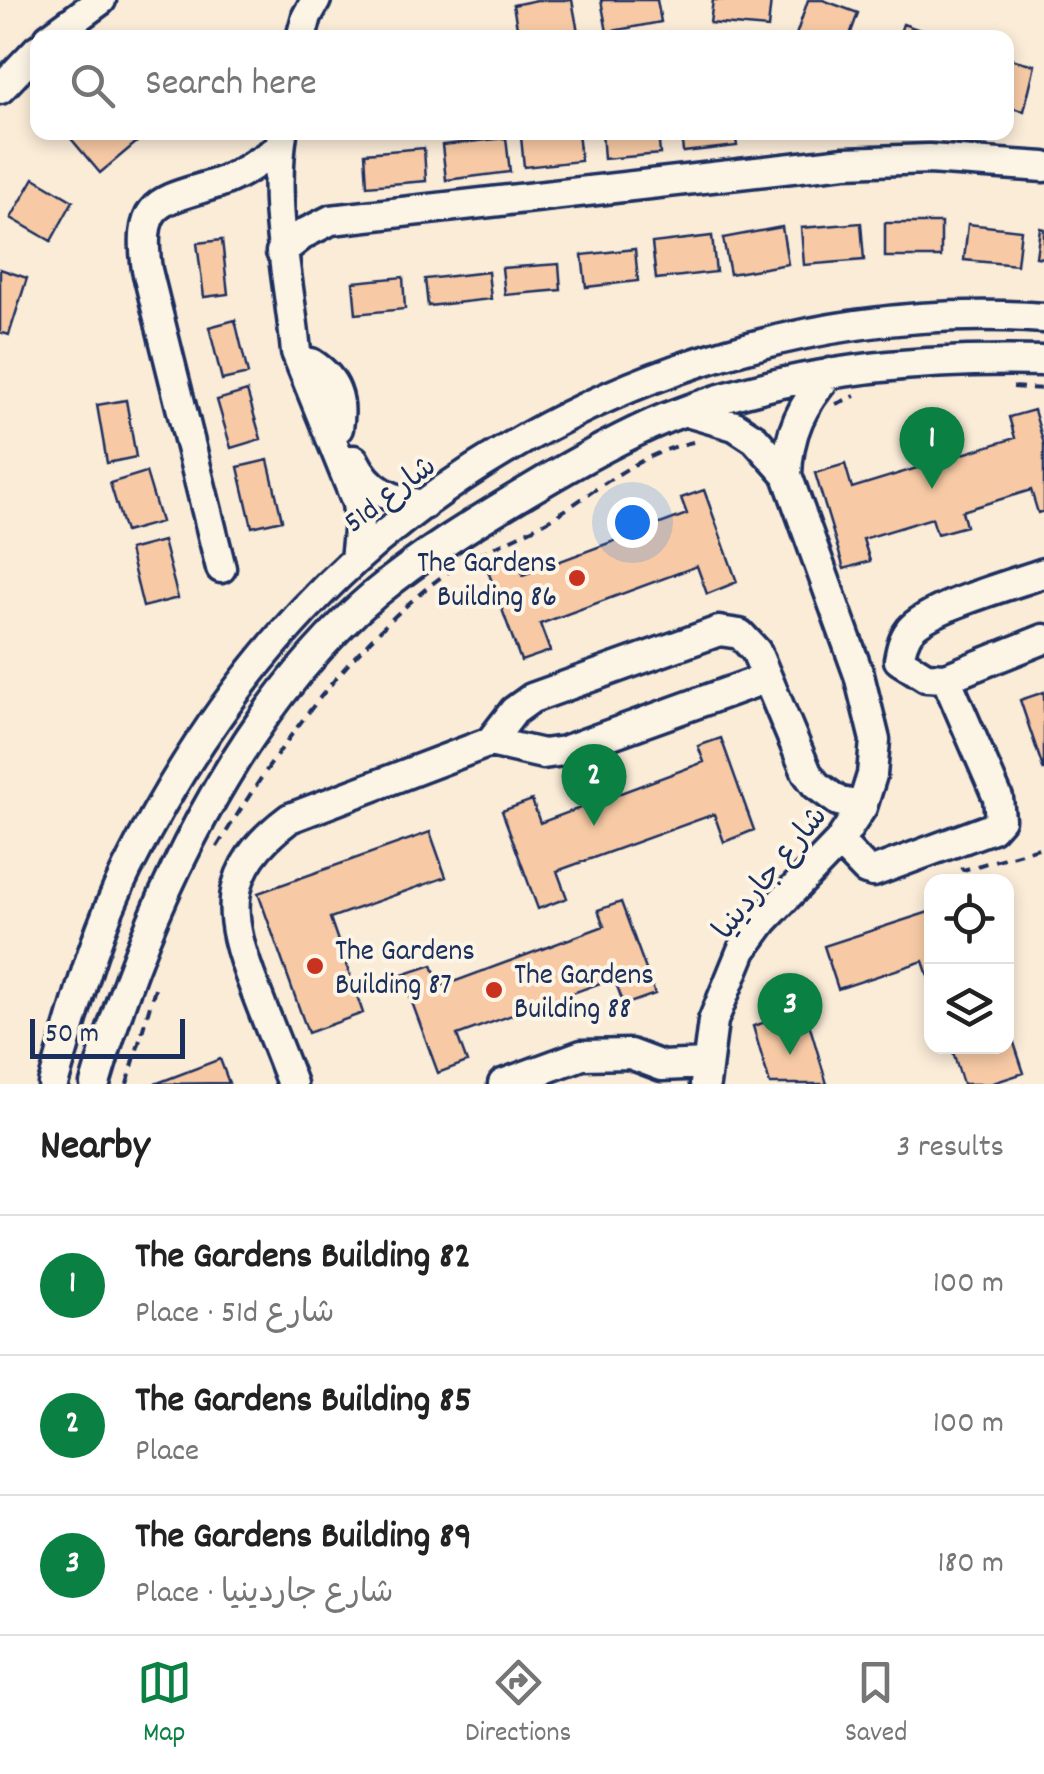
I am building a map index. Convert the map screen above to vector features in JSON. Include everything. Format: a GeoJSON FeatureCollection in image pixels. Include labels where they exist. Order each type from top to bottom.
{"type":"FeatureCollection","features":[{"type":"Feature","properties":{"kind":"street"},"geometry":{"type":"LineString","coordinates":[[61,30],[101,0]]}},
{"type":"Feature","properties":{"kind":"street"},"geometry":{"type":"LineString","coordinates":[[0,88],[30,57]]}},
{"type":"Feature","properties":{"kind":"street"},"geometry":{"type":"LineString","coordinates":[[221,568],[182,419],[143,244],[144,228],[159,204],[172,196],[222,181],[281,140]]}},
{"type":"Feature","properties":{"kind":"street"},"geometry":{"type":"LineString","coordinates":[[281,140],[281,252],[298,358],[358,503],[355,560]]}},
{"type":"Feature","properties":{"kind":"street"},"geometry":{"type":"LineString","coordinates":[[281,252],[304,233],[331,220],[845,162],[929,158],[1044,167]]}},
{"type":"Feature","properties":{"kind":"street"},"geometry":{"type":"LineString","coordinates":[[222,181],[331,220]]}},
{"type":"Feature","properties":{"kind":"street","name":"51d شارع"},"geometry":{"type":"LineString","coordinates":[[54,1084],[95,942],[126,871],[169,791],[256,666],[355,560],[424,505],[528,437],[647,381],[763,342],[914,319],[970,315],[1044,318]]}},
{"type":"Feature","properties":{"kind":"street"},"geometry":{"type":"LineString","coordinates":[[296,334],[360,473],[386,496],[424,505]]}},
{"type":"Feature","properties":{"kind":"street"},"geometry":{"type":"LineString","coordinates":[[95,1084],[110,1032],[172,875],[221,781],[281,695],[374,595],[434,548],[572,464],[685,412],[772,386],[830,374],[934,362],[1044,361]]}},
{"type":"Feature","properties":{"kind":"street","name":"شارع جاردينيا"},"geometry":{"type":"LineString","coordinates":[[787,475],[798,416],[830,374]]}},
{"type":"Feature","properties":{"kind":"street","name":"شارع جاردينيا"},"geometry":{"type":"LineString","coordinates":[[685,412],[735,426],[755,439],[787,475],[859,674],[875,740],[872,775],[862,807],[838,842],[764,920],[742,950],[713,1020],[705,1074]]}},
{"type":"Feature","properties":{"kind":"street"},"geometry":{"type":"LineString","coordinates":[[482,518],[500,498],[544,469],[549,458],[547,448],[539,439],[528,437]]}},
{"type":"Feature","properties":{"kind":"street"},"geometry":{"type":"LineString","coordinates":[[899,660],[912,628],[930,615],[1044,573]]}},
{"type":"Feature","properties":{"kind":"street"},"geometry":{"type":"LineString","coordinates":[[292,1084],[238,945],[233,916],[236,886],[248,859],[266,836],[290,818],[490,742],[514,711],[532,698],[720,631],[740,634],[748,640],[767,678],[807,773],[827,795],[862,807]]}},
{"type":"Feature","properties":{"kind":"street"},"geometry":{"type":"LineString","coordinates":[[899,660],[926,677],[946,678],[1044,640]]}},
{"type":"Feature","properties":{"kind":"street"},"geometry":{"type":"LineString","coordinates":[[859,674],[899,660]]}},
{"type":"Feature","properties":{"kind":"street"},"geometry":{"type":"LineString","coordinates":[[490,742],[544,754],[564,751],[767,678]]}},
{"type":"Feature","properties":{"kind":"street"},"geometry":{"type":"LineString","coordinates":[[838,842],[866,870],[873,872],[992,828],[1000,819],[1001,809],[946,678]]}},
{"type":"Feature","properties":{"kind":"street"},"geometry":{"type":"LineString","coordinates":[[503,1084],[582,1055],[630,1054],[656,1075],[705,1074]]}},
{"type":"Feature","properties":{"kind":"path"},"geometry":{"type":"LineString","coordinates":[[1006,386],[1044,389]]}},
{"type":"Feature","properties":{"kind":"path"},"geometry":{"type":"LineString","coordinates":[[798,416],[819,412],[864,392]]}},
{"type":"Feature","properties":{"kind":"path"},"geometry":{"type":"LineString","coordinates":[[214,852],[260,778],[356,654],[434,582],[564,511],[608,478],[672,446],[719,437],[735,426]]}},
{"type":"Feature","properties":{"kind":"path"},"geometry":{"type":"LineString","coordinates":[[948,846],[963,870],[1042,847],[1044,850]]}},
{"type":"Feature","properties":{"kind":"path"},"geometry":{"type":"LineString","coordinates":[[127,1084],[158,974]]}},
{"type":"Feature","properties":{"kind":"building"},"geometry":{"type":"Polygon","coordinates":[[[572,0],[578,30],[518,30],[513,5],[572,0]]]}},
{"type":"Feature","properties":{"kind":"building"},"geometry":{"type":"Polygon","coordinates":[[[601,0],[657,0],[661,22],[607,30],[601,0]]]}},
{"type":"Feature","properties":{"kind":"building"},"geometry":{"type":"Polygon","coordinates":[[[713,0],[771,0],[768,28],[710,23],[713,0]]]}},
{"type":"Feature","properties":{"kind":"building"},"geometry":{"type":"Polygon","coordinates":[[[808,0],[823,0],[858,13],[852,30],[798,30],[808,0]]]}},
{"type":"Feature","properties":{"kind":"building"},"geometry":{"type":"Polygon","coordinates":[[[1014,60],[1035,65],[1024,111],[1014,109],[1014,60]]]}},
{"type":"Feature","properties":{"kind":"building"},"geometry":{"type":"Polygon","coordinates":[[[72,140],[139,140],[100,173],[72,140]]]}},
{"type":"Feature","properties":{"kind":"building"},"geometry":{"type":"Polygon","coordinates":[[[506,140],[510,172],[446,180],[442,145],[506,140]]]}},
{"type":"Feature","properties":{"kind":"building"},"geometry":{"type":"Polygon","coordinates":[[[521,140],[579,140],[581,161],[524,167],[521,140]]]}},
{"type":"Feature","properties":{"kind":"building"},"geometry":{"type":"Polygon","coordinates":[[[603,140],[659,140],[660,154],[604,159],[603,140]]]}},
{"type":"Feature","properties":{"kind":"building"},"geometry":{"type":"Polygon","coordinates":[[[682,140],[736,140],[737,146],[683,152],[682,140]]]}},
{"type":"Feature","properties":{"kind":"building"},"geometry":{"type":"Polygon","coordinates":[[[424,148],[426,181],[367,186],[365,153],[424,148]]]}},
{"type":"Feature","properties":{"kind":"building"},"geometry":{"type":"Polygon","coordinates":[[[34,178],[73,201],[51,241],[11,218],[34,178]]]}},
{"type":"Feature","properties":{"kind":"building"},"geometry":{"type":"Polygon","coordinates":[[[861,223],[864,260],[804,265],[801,228],[861,223]]]}},
{"type":"Feature","properties":{"kind":"building"},"geometry":{"type":"Polygon","coordinates":[[[885,223],[941,223],[941,257],[885,257],[885,223]]]}},
{"type":"Feature","properties":{"kind":"building"},"geometry":{"type":"Polygon","coordinates":[[[968,224],[1021,230],[1017,265],[964,260],[968,224]]]}},
{"type":"Feature","properties":{"kind":"building"},"geometry":{"type":"Polygon","coordinates":[[[782,227],[788,264],[730,274],[723,238],[782,227]]]}},
{"type":"Feature","properties":{"kind":"building"},"geometry":{"type":"Polygon","coordinates":[[[1040,228],[1044,229],[1044,258],[1036,257],[1040,228]]]}},
{"type":"Feature","properties":{"kind":"building"},"geometry":{"type":"Polygon","coordinates":[[[712,236],[716,272],[656,279],[652,243],[712,236]]]}},
{"type":"Feature","properties":{"kind":"building"},"geometry":{"type":"Polygon","coordinates":[[[222,240],[228,294],[204,297],[197,243],[222,240]]]}},
{"type":"Feature","properties":{"kind":"building"},"geometry":{"type":"Polygon","coordinates":[[[635,249],[638,281],[586,287],[582,255],[635,249]]]}},
{"type":"Feature","properties":{"kind":"building"},"geometry":{"type":"Polygon","coordinates":[[[559,264],[561,290],[505,295],[502,268],[559,264]]]}},
{"type":"Feature","properties":{"kind":"building"},"geometry":{"type":"Polygon","coordinates":[[[0,269],[27,278],[9,335],[0,332],[0,269]]]}},
{"type":"Feature","properties":{"kind":"building"},"geometry":{"type":"Polygon","coordinates":[[[488,272],[491,299],[428,306],[425,279],[488,272]]]}},
{"type":"Feature","properties":{"kind":"building"},"geometry":{"type":"Polygon","coordinates":[[[403,277],[405,309],[356,314],[353,282],[403,277]]]}},
{"type":"Feature","properties":{"kind":"building"},"geometry":{"type":"Polygon","coordinates":[[[235,320],[248,374],[222,380],[209,327],[235,320]]]}},
{"type":"Feature","properties":{"kind":"building"},"geometry":{"type":"Polygon","coordinates":[[[247,391],[261,439],[231,448],[217,400],[247,391]]]}},
{"type":"Feature","properties":{"kind":"building"},"geometry":{"type":"Polygon","coordinates":[[[126,400],[136,457],[107,463],[97,405],[126,400]]]}},
{"type":"Feature","properties":{"kind":"building"},"geometry":{"type":"Polygon","coordinates":[[[1034,410],[1044,444],[1044,511],[1038,513],[1031,490],[962,511],[966,526],[937,534],[932,518],[863,539],[870,561],[844,569],[815,473],[845,464],[852,488],[1015,438],[1009,417],[1034,410]]]}},
{"type":"Feature","properties":{"kind":"building"},"geometry":{"type":"Polygon","coordinates":[[[268,460],[282,520],[252,527],[238,467],[268,460]]]}},
{"type":"Feature","properties":{"kind":"building"},"geometry":{"type":"Polygon","coordinates":[[[146,472],[161,522],[125,532],[110,483],[146,472]]]}},
{"type":"Feature","properties":{"kind":"building","name":"The Gardens Building 86"},"geometry":{"type":"Polygon","coordinates":[[[704,490],[737,582],[707,594],[697,566],[540,624],[550,651],[521,661],[485,563],[515,552],[523,575],[687,514],[681,498],[704,490]]]}},
{"type":"Feature","properties":{"kind":"building"},"geometry":{"type":"Polygon","coordinates":[[[163,541],[178,598],[143,607],[129,550],[163,541]]]}},
{"type":"Feature","properties":{"kind":"building"},"geometry":{"type":"Polygon","coordinates":[[[1044,692],[1044,771],[1020,700],[1044,692]]]}},
{"type":"Feature","properties":{"kind":"building"},"geometry":{"type":"Polygon","coordinates":[[[721,738],[754,830],[724,842],[714,814],[557,871],[567,898],[538,909],[502,811],[532,800],[540,823],[704,762],[698,746],[721,738]]]}},
{"type":"Feature","properties":{"kind":"building","name":"The Gardens Building 87"},"geometry":{"type":"Polygon","coordinates":[[[430,832],[446,877],[330,918],[363,1013],[308,1033],[258,893],[430,832]]]}},
{"type":"Feature","properties":{"kind":"building","name":"The Gardens Building 88"},"geometry":{"type":"Polygon","coordinates":[[[621,902],[655,994],[624,1005],[614,978],[457,1035],[467,1062],[438,1073],[402,975],[432,965],[440,987],[604,926],[598,910],[621,902]]]}},
{"type":"Feature","properties":{"kind":"building"},"geometry":{"type":"Polygon","coordinates":[[[924,914],[924,964],[923,961],[838,989],[824,946],[924,914]]]}},
{"type":"Feature","properties":{"kind":"building"},"geometry":{"type":"Polygon","coordinates":[[[805,1010],[827,1084],[770,1084],[753,1026],[805,1010]]]}},
{"type":"Feature","properties":{"kind":"building"},"geometry":{"type":"Polygon","coordinates":[[[1014,1043],[1024,1073],[990,1084],[963,1084],[954,1054],[1014,1054],[1014,1043]]]}},
{"type":"Feature","properties":{"kind":"building"},"geometry":{"type":"Polygon","coordinates":[[[220,1059],[229,1083],[155,1084],[220,1059]]]}},
{"type":"Feature","properties":{"kind":"place","name":"The Gardens Building 82"},"geometry":{"type":"Point","coordinates":[932,489]}},
{"type":"Feature","properties":{"kind":"place","name":"The Gardens Building 86"},"geometry":{"type":"Point","coordinates":[577,578]}},
{"type":"Feature","properties":{"kind":"place","name":"The Gardens Building 85"},"geometry":{"type":"Point","coordinates":[594,826]}},
{"type":"Feature","properties":{"kind":"place","name":"The Gardens Building 87"},"geometry":{"type":"Point","coordinates":[315,966]}},
{"type":"Feature","properties":{"kind":"place","name":"The Gardens Building 88"},"geometry":{"type":"Point","coordinates":[494,990]}},
{"type":"Feature","properties":{"kind":"place","name":"The Gardens Building 89"},"geometry":{"type":"Point","coordinates":[790,1055]}}]}
